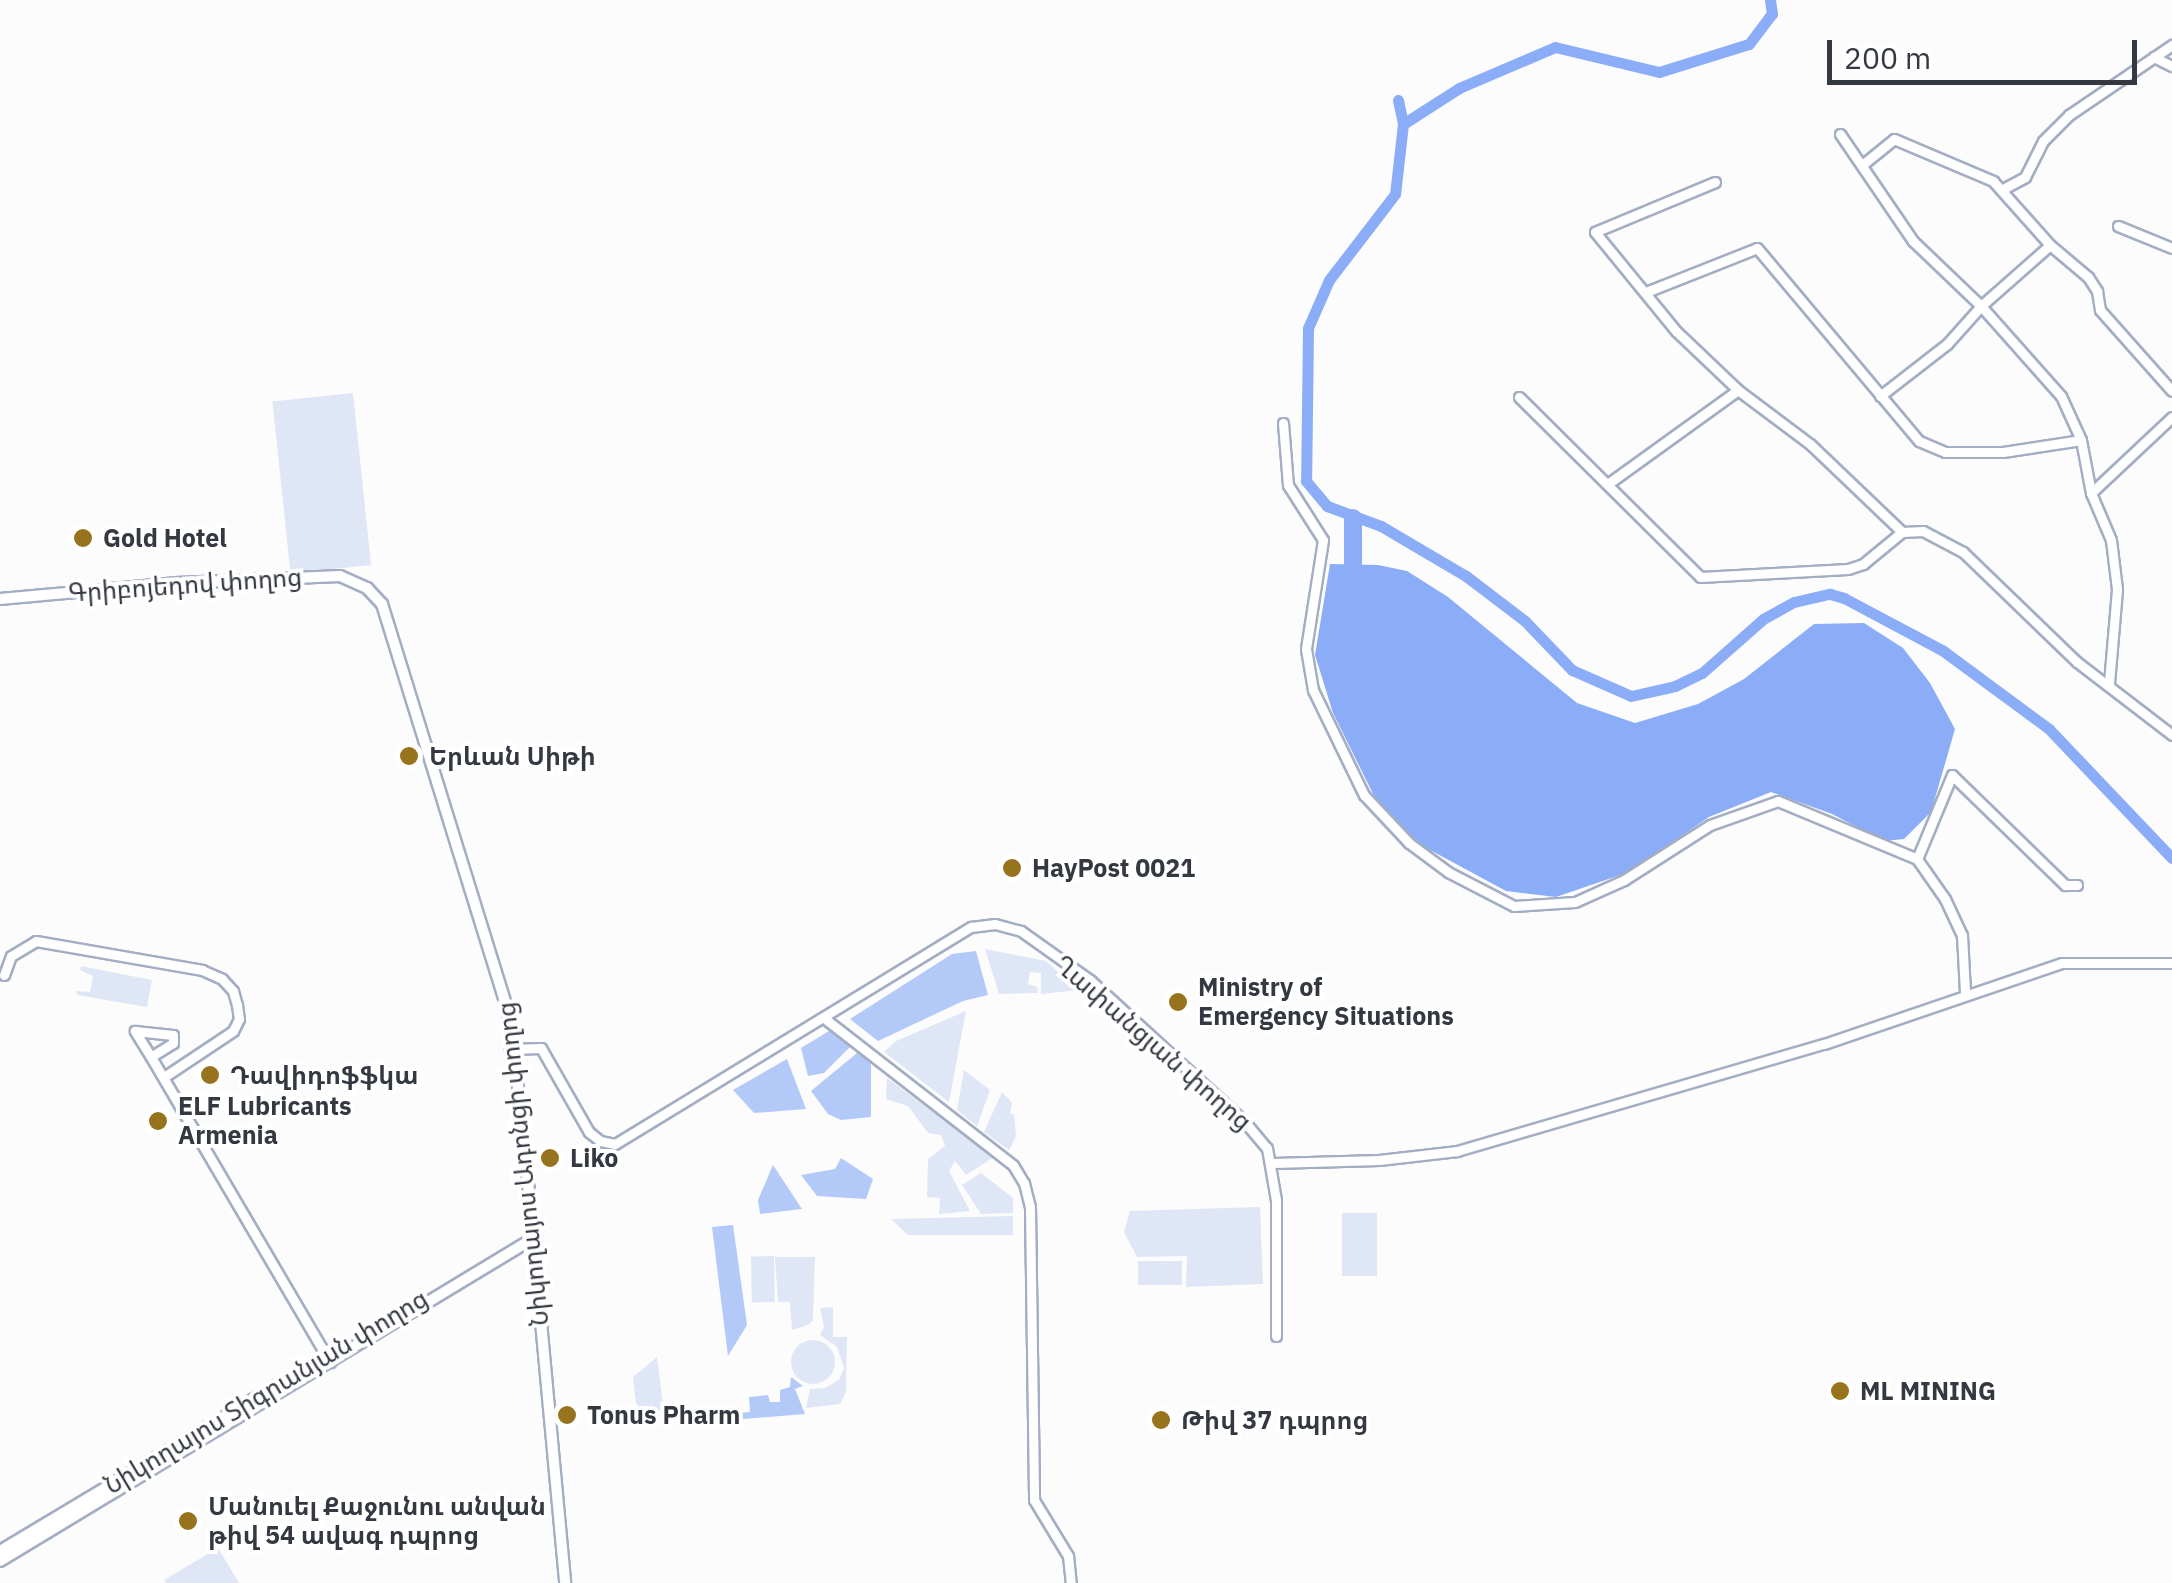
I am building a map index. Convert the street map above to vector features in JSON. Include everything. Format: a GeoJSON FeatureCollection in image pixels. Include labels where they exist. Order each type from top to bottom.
{"type":"FeatureCollection","features":[{"type":"Feature","properties":{"kind":"street"},"geometry":{"type":"LineString","coordinates":[[2001,190],[2025,177],[2043,141],[2069,114],[2172,45]]}},
{"type":"Feature","properties":{"kind":"street"},"geometry":{"type":"LineString","coordinates":[[2154,57],[2172,66]]}},
{"type":"Feature","properties":{"kind":"street"},"geometry":{"type":"LineString","coordinates":[[1840,134],[1913,241],[1980,306],[2061,396],[2081,440],[2091,494],[2111,540],[2117,589],[2109,683]]}},
{"type":"Feature","properties":{"kind":"street"},"geometry":{"type":"LineString","coordinates":[[1862,165],[1894,139],[1993,182],[2050,244],[2088,277],[2098,291],[2100,310],[2172,390]]}},
{"type":"Feature","properties":{"kind":"street"},"geometry":{"type":"LineString","coordinates":[[1715,182],[1595,232],[1676,331],[1738,390],[1810,444],[1902,532]]}},
{"type":"Feature","properties":{"kind":"street"},"geometry":{"type":"LineString","coordinates":[[2118,226],[2172,248]]}},
{"type":"Feature","properties":{"kind":"street"},"geometry":{"type":"LineString","coordinates":[[1880,396],[1946,344],[1980,306],[2050,244]]}},
{"type":"Feature","properties":{"kind":"street"},"geometry":{"type":"LineString","coordinates":[[1646,292],[1757,248],[1919,441],[1945,452],[2003,452],[2081,440]]}},
{"type":"Feature","properties":{"kind":"street"},"geometry":{"type":"LineString","coordinates":[[1609,483],[1738,390]]}},
{"type":"Feature","properties":{"kind":"street"},"geometry":{"type":"LineString","coordinates":[[1520,396],[1700,577],[1848,568],[1863,564],[1902,532],[1922,531],[1962,552],[2077,662],[2172,735]]}},
{"type":"Feature","properties":{"kind":"street"},"geometry":{"type":"LineString","coordinates":[[2091,494],[2172,417]]}},
{"type":"Feature","properties":{"kind":"street"},"geometry":{"type":"LineString","coordinates":[[1283,423],[1288,485],[1323,540],[1306,649],[1313,690],[1364,795],[1409,843],[1448,872],[1514,906],[1575,902],[1624,880],[1710,825],[1778,801],[1916,859],[1945,899],[1962,935],[1965,992]]}},
{"type":"Feature","properties":{"kind":"street","name":"Գրիբոյեդով փողոց"},"geometry":{"type":"LineString","coordinates":[[0,601],[324,582],[366,590]]}},
{"type":"Feature","properties":{"kind":"street","name":"Նիկողայոս Ադոնցի փողոց"},"geometry":{"type":"LineString","coordinates":[[366,590],[377,607],[415,720],[498,985],[512,1049],[562,1583]]}},
{"type":"Feature","properties":{"kind":"street"},"geometry":{"type":"LineString","coordinates":[[1916,859],[1952,775],[2065,885],[2078,885]]}},
{"type":"Feature","properties":{"kind":"street","name":"Ղափանցյան փողոց"},"geometry":{"type":"LineString","coordinates":[[512,1049],[541,1048],[589,1132],[615,1144],[971,927],[995,924],[1021,930],[1090,980],[1244,1121],[1273,1163]]}},
{"type":"Feature","properties":{"kind":"street"},"geometry":{"type":"LineString","coordinates":[[4,975],[10,956],[36,941],[202,970],[222,979],[233,990],[237,1005],[239,1019],[233,1031],[164,1077]]}},
{"type":"Feature","properties":{"kind":"street"},"geometry":{"type":"LineString","coordinates":[[1276,1336],[1273,1163],[1379,1160],[1456,1151],[1824,1044],[1965,992],[2082,960],[2172,962]]}},
{"type":"Feature","properties":{"kind":"street"},"geometry":{"type":"LineString","coordinates":[[824,1018],[1013,1165],[1024,1183],[1030,1203],[1034,1500],[1068,1556],[1071,1583]]}},
{"type":"Feature","properties":{"kind":"street"},"geometry":{"type":"LineString","coordinates":[[151,1057],[328,1359]]}},
{"type":"Feature","properties":{"kind":"street","name":"Նիկողայոս Տիգրանյան փողոց"},"geometry":{"type":"LineString","coordinates":[[0,1551],[530,1238]]}},
{"type":"Feature","properties":{"kind":"street","name":"Նիկողայոս Տիգրանյան փողոց"},"geometry":{"type":"LineString","coordinates":[[0,1561],[328,1359]]}},
{"type":"Feature","properties":{"kind":"shaded area"},"geometry":{"type":"Polygon","coordinates":[[[353,393],[371,565],[291,574],[272,401],[353,393]]]}},
{"type":"Feature","properties":{"kind":"shaded area"},"geometry":{"type":"Polygon","coordinates":[[[1330,564],[1378,565],[1407,571],[1448,597],[1577,703],[1635,723],[1698,704],[1744,679],[1814,624],[1864,623],[1903,648],[1930,683],[1955,729],[1931,812],[1904,839],[1884,841],[1832,814],[1771,792],[1709,817],[1629,872],[1556,897],[1506,891],[1419,844],[1382,812],[1333,713],[1315,655],[1330,564]]]}},
{"type":"Feature","properties":{"kind":"shaded area"},"geometry":{"type":"Polygon","coordinates":[[[985,949],[1046,961],[1078,990],[1041,994],[1041,973],[1030,972],[1028,984],[1037,987],[1038,993],[999,994],[985,949]]]}},
{"type":"Feature","properties":{"kind":"shaded area"},"geometry":{"type":"Polygon","coordinates":[[[976,951],[988,995],[963,1001],[878,1041],[850,1019],[952,954],[976,951]]]}},
{"type":"Feature","properties":{"kind":"shaded area"},"geometry":{"type":"Polygon","coordinates":[[[81,966],[152,980],[147,1007],[77,995],[76,991],[90,992],[93,976],[80,970],[81,966]]]}},
{"type":"Feature","properties":{"kind":"shaded area"},"geometry":{"type":"Polygon","coordinates":[[[966,1011],[949,1102],[884,1052],[896,1041],[966,1011]]]}},
{"type":"Feature","properties":{"kind":"shaded area"},"geometry":{"type":"Polygon","coordinates":[[[829,1031],[851,1046],[824,1073],[808,1076],[801,1048],[829,1031]]]}},
{"type":"Feature","properties":{"kind":"shaded area"},"geometry":{"type":"Polygon","coordinates":[[[857,1053],[871,1058],[871,1117],[841,1120],[828,1114],[811,1091],[857,1053]]]}},
{"type":"Feature","properties":{"kind":"shaded area"},"geometry":{"type":"Polygon","coordinates":[[[787,1059],[806,1109],[754,1113],[733,1090],[787,1059]]]}},
{"type":"Feature","properties":{"kind":"shaded area"},"geometry":{"type":"Polygon","coordinates":[[[964,1070],[990,1090],[977,1126],[957,1110],[964,1070]]]}},
{"type":"Feature","properties":{"kind":"shaded area"},"geometry":{"type":"Polygon","coordinates":[[[887,1078],[994,1157],[966,1175],[955,1161],[949,1171],[970,1211],[939,1214],[940,1198],[927,1197],[928,1159],[945,1146],[941,1135],[928,1133],[908,1106],[886,1099],[887,1078]]]}},
{"type":"Feature","properties":{"kind":"shaded area"},"geometry":{"type":"Polygon","coordinates":[[[1002,1092],[1012,1103],[1010,1114],[1014,1114],[1016,1136],[1009,1150],[984,1132],[1002,1092]]]}},
{"type":"Feature","properties":{"kind":"shaded area"},"geometry":{"type":"Polygon","coordinates":[[[841,1158],[873,1179],[866,1199],[817,1196],[801,1175],[835,1169],[841,1158]]]}},
{"type":"Feature","properties":{"kind":"shaded area"},"geometry":{"type":"Polygon","coordinates":[[[773,1165],[802,1209],[760,1214],[758,1200],[773,1165]]]}},
{"type":"Feature","properties":{"kind":"shaded area"},"geometry":{"type":"Polygon","coordinates":[[[981,1173],[1013,1198],[1013,1213],[981,1214],[962,1185],[981,1173]]]}},
{"type":"Feature","properties":{"kind":"shaded area"},"geometry":{"type":"Polygon","coordinates":[[[1260,1207],[1263,1284],[1186,1287],[1187,1256],[1137,1257],[1124,1232],[1130,1211],[1260,1207]]]}},
{"type":"Feature","properties":{"kind":"shaded area"},"geometry":{"type":"Polygon","coordinates":[[[1342,1213],[1377,1213],[1377,1276],[1342,1276],[1342,1213]]]}},
{"type":"Feature","properties":{"kind":"shaded area"},"geometry":{"type":"Polygon","coordinates":[[[1013,1216],[1013,1235],[908,1235],[891,1219],[1013,1216]]]}},
{"type":"Feature","properties":{"kind":"shaded area"},"geometry":{"type":"Polygon","coordinates":[[[733,1225],[747,1325],[728,1356],[712,1227],[733,1225]]]}},
{"type":"Feature","properties":{"kind":"shaded area"},"geometry":{"type":"Polygon","coordinates":[[[751,1256],[774,1256],[775,1302],[752,1302],[751,1256]]]}},
{"type":"Feature","properties":{"kind":"shaded area"},"geometry":{"type":"Polygon","coordinates":[[[775,1257],[815,1257],[813,1320],[808,1325],[792,1330],[790,1302],[778,1302],[775,1257]]]}},
{"type":"Feature","properties":{"kind":"shaded area"},"geometry":{"type":"Polygon","coordinates":[[[1138,1261],[1182,1261],[1182,1285],[1138,1285],[1138,1261]]]}},
{"type":"Feature","properties":{"kind":"shaded area"},"geometry":{"type":"Polygon","coordinates":[[[833,1307],[833,1337],[847,1337],[846,1392],[840,1404],[806,1408],[810,1389],[825,1388],[839,1380],[844,1368],[837,1347],[820,1335],[824,1327],[820,1308],[833,1307]]]}},
{"type":"Feature","properties":{"kind":"shaded area"},"geometry":{"type":"Polygon","coordinates":[[[813,1340],[828,1347],[835,1362],[828,1377],[813,1384],[798,1377],[791,1362],[798,1347],[813,1340]]]}},
{"type":"Feature","properties":{"kind":"shaded area"},"geometry":{"type":"Polygon","coordinates":[[[657,1357],[664,1413],[643,1415],[636,1403],[633,1377],[657,1357]]]}},
{"type":"Feature","properties":{"kind":"shaded area"},"geometry":{"type":"Polygon","coordinates":[[[791,1377],[803,1386],[795,1389],[805,1414],[731,1420],[730,1414],[750,1412],[749,1397],[768,1395],[770,1402],[780,1402],[780,1390],[790,1387],[791,1377]]]}},
{"type":"Feature","properties":{"kind":"shaded area"},"geometry":{"type":"Polygon","coordinates":[[[218,1548],[239,1583],[164,1580],[218,1548]]]}},
{"type":"Feature","properties":{"kind":"waterway"},"geometry":{"type":"LineString","coordinates":[[1403,124],[1459,88],[1555,47],[1659,72],[1749,44],[1772,14],[1770,0]]}},
{"type":"Feature","properties":{"kind":"waterway"},"geometry":{"type":"LineString","coordinates":[[1398,100],[1403,124],[1395,194],[1329,280],[1308,328],[1306,481],[1327,506],[1381,526],[1466,576],[1525,621],[1572,670],[1631,696],[1675,686],[1702,673],[1763,619],[1794,602],[1830,594],[1844,598],[1942,650],[2049,729],[2172,858]]}},
{"type":"Feature","properties":{"kind":"waterway"},"geometry":{"type":"LineString","coordinates":[[1353,518],[1353,564]]}},
{"type":"Feature","properties":{"kind":"place","name":"Gold Hotel"},"geometry":{"type":"Point","coordinates":[83,538]}},
{"type":"Feature","properties":{"kind":"place","name":"Երևան Սիթի"},"geometry":{"type":"Point","coordinates":[409,756]}},
{"type":"Feature","properties":{"kind":"place","name":"HayPost 0021"},"geometry":{"type":"Point","coordinates":[1012,868]}},
{"type":"Feature","properties":{"kind":"place","name":"Ministry of Emergency Situations"},"geometry":{"type":"Point","coordinates":[1178,1002]}},
{"type":"Feature","properties":{"kind":"place","name":"Դավիդոֆֆկա"},"geometry":{"type":"Point","coordinates":[210,1075]}},
{"type":"Feature","properties":{"kind":"place","name":"ELF Lubricants Armenia"},"geometry":{"type":"Point","coordinates":[158,1121]}},
{"type":"Feature","properties":{"kind":"place","name":"Liko"},"geometry":{"type":"Point","coordinates":[550,1158]}},
{"type":"Feature","properties":{"kind":"place","name":"ML MINING"},"geometry":{"type":"Point","coordinates":[1840,1391]}},
{"type":"Feature","properties":{"kind":"place","name":"Tonus Pharm"},"geometry":{"type":"Point","coordinates":[567,1415]}},
{"type":"Feature","properties":{"kind":"place","name":"Թիվ 37 դպրոց"},"geometry":{"type":"Point","coordinates":[1161,1420]}},
{"type":"Feature","properties":{"kind":"place","name":"Մանուել Քաջունու անվան թիվ 54 ավագ դպրոց"},"geometry":{"type":"Point","coordinates":[188,1521]}}]}
